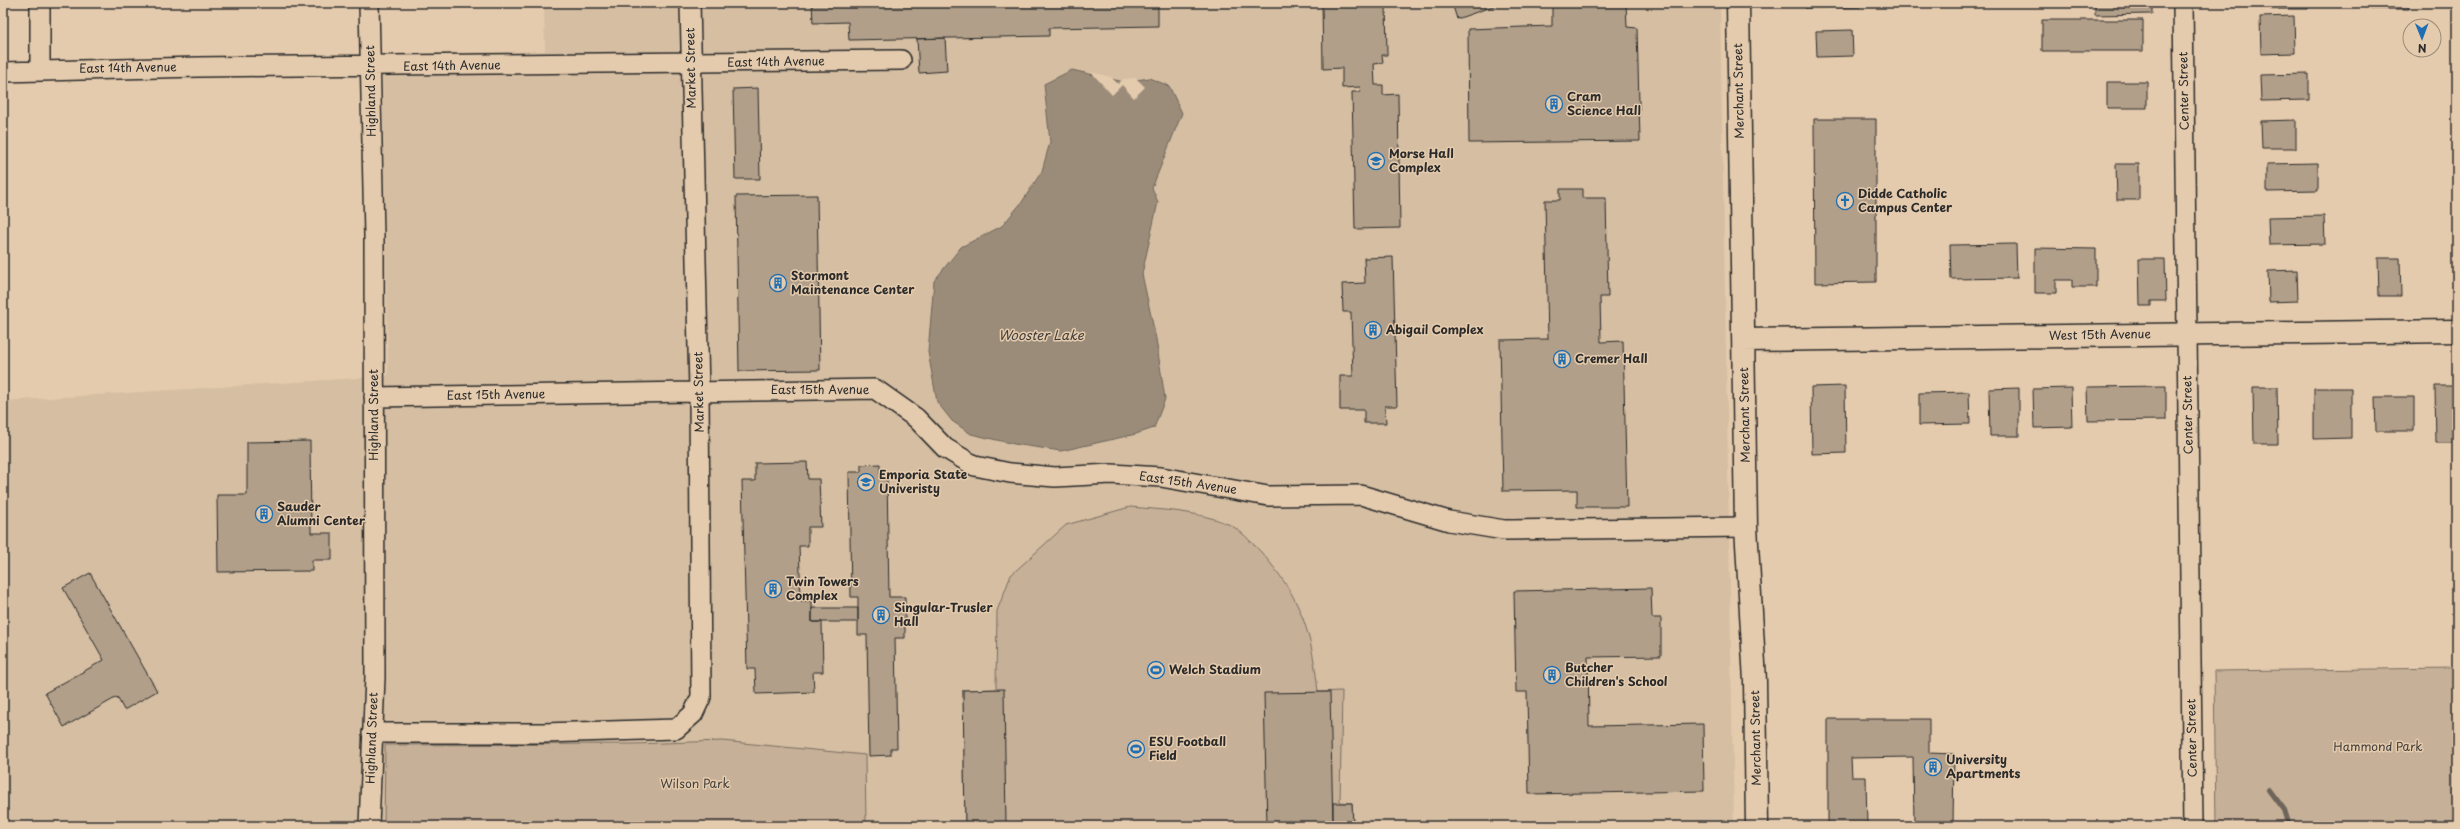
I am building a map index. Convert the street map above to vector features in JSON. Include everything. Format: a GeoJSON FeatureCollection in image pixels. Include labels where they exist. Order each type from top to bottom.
{"type":"FeatureCollection","features":[{"type":"Feature","properties":{"kind":"main road","name":"Merchant Street"},"geometry":{"type":"LineString","coordinates":[[1738,3],[1746,527],[1755,681],[1757,826]]}},
{"type":"Feature","properties":{"kind":"main road","name":"West 15th Avenue"},"geometry":{"type":"LineString","coordinates":[[1744,340],[2457,331]]}},
{"type":"Feature","properties":{"kind":"street"},"geometry":{"type":"LineString","coordinates":[[40,3],[40,70]]}},
{"type":"Feature","properties":{"kind":"street","name":"Highland Street"},"geometry":{"type":"LineString","coordinates":[[369,3],[374,236],[375,678],[369,826]]}},
{"type":"Feature","properties":{"kind":"street","name":"Market Street"},"geometry":{"type":"LineString","coordinates":[[372,733],[543,733],[676,729],[693,714],[701,696],[699,391],[690,3]]}},
{"type":"Feature","properties":{"kind":"street","name":"Center Street"},"geometry":{"type":"LineString","coordinates":[[2183,3],[2193,826]]}},
{"type":"Feature","properties":{"kind":"street","name":"East 14th Avenue"},"geometry":{"type":"LineString","coordinates":[[3,72],[198,67],[691,64],[901,60]]}},
{"type":"Feature","properties":{"kind":"street","name":"East 15th Avenue"},"geometry":{"type":"LineString","coordinates":[[374,397],[875,389],[916,418],[944,448],[974,466],[1010,473],[1055,477],[1111,474],[1161,477],[1268,496],[1361,495],[1449,521],[1504,530],[1746,527]]}},
{"type":"Feature","properties":{"kind":"shaded area","name":"Emporia State Univeristy"},"geometry":{"type":"Polygon","coordinates":[[[544,3],[1720,3],[1734,826],[3,826],[3,401],[388,376],[382,54],[545,51],[544,3]]]}},
{"type":"Feature","properties":{"kind":"green space","name":"Welch Stadium"},"geometry":{"type":"Polygon","coordinates":[[[1130,507],[1167,510],[1205,516],[1228,524],[1250,541],[1275,569],[1295,601],[1308,634],[1318,692],[1342,691],[1340,802],[1352,803],[1353,826],[965,826],[963,690],[996,689],[997,611],[1011,575],[1066,525],[1130,507]]]}},
{"type":"Feature","properties":{"kind":"green space","name":"Hammond Park"},"geometry":{"type":"Polygon","coordinates":[[[2457,668],[2457,826],[2216,826],[2214,671],[2457,668]]]}},
{"type":"Feature","properties":{"kind":"green space","name":"Wilson Park"},"geometry":{"type":"Polygon","coordinates":[[[722,741],[865,755],[866,826],[384,826],[385,745],[633,744],[722,741]]]}},
{"type":"Feature","properties":{"kind":"water","name":"Wooster Lake"},"geometry":{"type":"Polygon","coordinates":[[[1072,70],[1124,82],[1149,78],[1169,86],[1182,113],[1152,188],[1158,202],[1142,274],[1156,339],[1165,399],[1154,428],[1136,434],[1061,451],[1014,444],[971,434],[952,421],[937,402],[928,352],[934,281],[961,247],[1002,226],[1022,202],[1042,171],[1050,142],[1044,84],[1072,70]]]}},
{"type":"Feature","properties":{"kind":"pier"},"geometry":{"type":"Polygon","coordinates":[[[1091,72],[1111,77],[1118,84],[1123,79],[1136,78],[1145,87],[1134,98],[1122,85],[1112,95],[1091,72]]]}},
{"type":"Feature","properties":{"kind":"building"},"geometry":{"type":"Polygon","coordinates":[[[773,3],[810,3],[773,4],[773,3]]]}},
{"type":"Feature","properties":{"kind":"building"},"geometry":{"type":"Polygon","coordinates":[[[812,3],[1158,3],[1158,26],[1049,28],[1049,36],[849,40],[848,22],[813,23],[812,3]]]}},
{"type":"Feature","properties":{"kind":"building","name":"Morse Hall Complex"},"geometry":{"type":"Polygon","coordinates":[[[1322,3],[1386,3],[1387,55],[1382,55],[1383,63],[1374,64],[1375,85],[1383,85],[1383,95],[1398,94],[1400,228],[1355,229],[1352,92],[1361,92],[1360,87],[1342,88],[1342,68],[1323,69],[1322,3]]]}},
{"type":"Feature","properties":{"kind":"building"},"geometry":{"type":"Polygon","coordinates":[[[1452,3],[1502,3],[1457,19],[1452,3]]]}},
{"type":"Feature","properties":{"kind":"building","name":"Cram Science Hall"},"geometry":{"type":"Polygon","coordinates":[[[1552,3],[1626,3],[1627,27],[1637,28],[1640,141],[1469,143],[1468,29],[1552,26],[1552,3]]]}},
{"type":"Feature","properties":{"kind":"building"},"geometry":{"type":"Polygon","coordinates":[[[1805,3],[1860,3],[1860,7],[1805,8],[1805,3]]]}},
{"type":"Feature","properties":{"kind":"building"},"geometry":{"type":"Polygon","coordinates":[[[1875,3],[1953,3],[1953,5],[1875,6],[1875,3]]]}},
{"type":"Feature","properties":{"kind":"building"},"geometry":{"type":"Polygon","coordinates":[[[2095,3],[2152,3],[2152,14],[2095,15],[2095,3]]]}},
{"type":"Feature","properties":{"kind":"building"},"geometry":{"type":"Polygon","coordinates":[[[2270,3],[2308,3],[2308,9],[2270,9],[2270,3]]]}},
{"type":"Feature","properties":{"kind":"building"},"geometry":{"type":"Polygon","coordinates":[[[2370,3],[2409,3],[2409,9],[2370,9],[2370,3]]]}},
{"type":"Feature","properties":{"kind":"building"},"geometry":{"type":"Polygon","coordinates":[[[2294,16],[2295,53],[2261,54],[2260,17],[2294,16]]]}},
{"type":"Feature","properties":{"kind":"building"},"geometry":{"type":"Polygon","coordinates":[[[2042,20],[2143,20],[2143,51],[2042,51],[2042,20]]]}},
{"type":"Feature","properties":{"kind":"building"},"geometry":{"type":"Polygon","coordinates":[[[1852,30],[1853,56],[1817,57],[1816,31],[1852,30]]]}},
{"type":"Feature","properties":{"kind":"building"},"geometry":{"type":"Polygon","coordinates":[[[945,38],[947,71],[919,73],[917,39],[945,38]]]}},
{"type":"Feature","properties":{"kind":"building"},"geometry":{"type":"Polygon","coordinates":[[[2309,74],[2309,100],[2261,101],[2260,75],[2309,74]]]}},
{"type":"Feature","properties":{"kind":"building"},"geometry":{"type":"Polygon","coordinates":[[[2107,82],[2147,82],[2147,108],[2107,108],[2107,82]]]}},
{"type":"Feature","properties":{"kind":"building"},"geometry":{"type":"Polygon","coordinates":[[[758,88],[760,179],[735,179],[733,89],[758,88]]]}},
{"type":"Feature","properties":{"kind":"building","name":"Didde Catholic Campus Center"},"geometry":{"type":"Polygon","coordinates":[[[1814,119],[1876,119],[1876,282],[1815,283],[1814,119]]]}},
{"type":"Feature","properties":{"kind":"building"},"geometry":{"type":"Polygon","coordinates":[[[2296,120],[2296,148],[2262,148],[2261,121],[2296,120]]]}},
{"type":"Feature","properties":{"kind":"building"},"geometry":{"type":"Polygon","coordinates":[[[2318,163],[2318,191],[2267,192],[2267,164],[2318,163]]]}},
{"type":"Feature","properties":{"kind":"building"},"geometry":{"type":"Polygon","coordinates":[[[2116,164],[2139,164],[2139,200],[2117,200],[2116,164]]]}},
{"type":"Feature","properties":{"kind":"building","name":"Cremer Hall"},"geometry":{"type":"Polygon","coordinates":[[[1560,189],[1582,189],[1582,198],[1606,198],[1608,297],[1600,297],[1601,342],[1623,341],[1627,507],[1577,507],[1577,490],[1503,491],[1500,340],[1548,339],[1545,200],[1560,200],[1560,189]]]}},
{"type":"Feature","properties":{"kind":"building","name":"Stormont Maintenance Center"},"geometry":{"type":"Polygon","coordinates":[[[817,195],[820,370],[739,371],[736,196],[817,195]]]}},
{"type":"Feature","properties":{"kind":"building"},"geometry":{"type":"Polygon","coordinates":[[[2324,216],[2325,244],[2269,245],[2268,217],[2324,216]]]}},
{"type":"Feature","properties":{"kind":"building"},"geometry":{"type":"Polygon","coordinates":[[[2016,244],[2017,278],[1951,279],[1950,245],[2016,244]]]}},
{"type":"Feature","properties":{"kind":"building"},"geometry":{"type":"Polygon","coordinates":[[[2035,248],[2096,249],[2096,287],[2072,287],[2072,280],[2056,280],[2056,293],[2035,293],[2035,248]]]}},
{"type":"Feature","properties":{"kind":"building","name":"Abigail Complex"},"geometry":{"type":"Polygon","coordinates":[[[1393,257],[1397,406],[1385,406],[1386,423],[1364,423],[1364,410],[1340,410],[1340,376],[1353,376],[1351,312],[1343,312],[1342,284],[1365,283],[1364,258],[1393,257]]]}},
{"type":"Feature","properties":{"kind":"building"},"geometry":{"type":"Polygon","coordinates":[[[2378,258],[2400,258],[2401,296],[2379,296],[2378,258]]]}},
{"type":"Feature","properties":{"kind":"building"},"geometry":{"type":"Polygon","coordinates":[[[2139,259],[2165,259],[2166,301],[2151,301],[2151,306],[2140,306],[2139,259]]]}},
{"type":"Feature","properties":{"kind":"building"},"geometry":{"type":"Polygon","coordinates":[[[2457,264],[2457,300],[2456,300],[2457,264]]]}},
{"type":"Feature","properties":{"kind":"building"},"geometry":{"type":"Polygon","coordinates":[[[2297,270],[2298,301],[2269,302],[2268,271],[2297,270]]]}},
{"type":"Feature","properties":{"kind":"building"},"geometry":{"type":"Polygon","coordinates":[[[1845,386],[1846,453],[1812,454],[1811,387],[1845,386]]]}},
{"type":"Feature","properties":{"kind":"building"},"geometry":{"type":"Polygon","coordinates":[[[2166,386],[2166,420],[2088,421],[2087,387],[2166,386]]]}},
{"type":"Feature","properties":{"kind":"building"},"geometry":{"type":"Polygon","coordinates":[[[2435,386],[2457,386],[2457,443],[2436,443],[2435,386]]]}},
{"type":"Feature","properties":{"kind":"building"},"geometry":{"type":"Polygon","coordinates":[[[2253,387],[2277,387],[2278,444],[2254,444],[2253,387]]]}},
{"type":"Feature","properties":{"kind":"building"},"geometry":{"type":"Polygon","coordinates":[[[2019,388],[2019,436],[1990,436],[1989,389],[2019,388]]]}},
{"type":"Feature","properties":{"kind":"building"},"geometry":{"type":"Polygon","coordinates":[[[2071,388],[2072,427],[2034,428],[2033,389],[2071,388]]]}},
{"type":"Feature","properties":{"kind":"building"},"geometry":{"type":"Polygon","coordinates":[[[2314,388],[2351,388],[2351,438],[2314,439],[2314,388]]]}},
{"type":"Feature","properties":{"kind":"building"},"geometry":{"type":"Polygon","coordinates":[[[1969,392],[1970,424],[1919,425],[1919,393],[1969,392]]]}},
{"type":"Feature","properties":{"kind":"building"},"geometry":{"type":"Polygon","coordinates":[[[2375,397],[2414,397],[2414,431],[2376,431],[2375,397]]]}},
{"type":"Feature","properties":{"kind":"building","name":"Sauder Alumni Center"},"geometry":{"type":"Polygon","coordinates":[[[310,441],[311,533],[332,533],[332,560],[312,560],[312,571],[218,572],[217,495],[247,495],[247,442],[310,441]]]}},
{"type":"Feature","properties":{"kind":"building","name":"Twin Towers Complex"},"geometry":{"type":"Polygon","coordinates":[[[807,462],[808,479],[819,479],[821,527],[808,527],[808,546],[799,546],[801,601],[812,601],[812,622],[822,622],[823,672],[813,672],[814,692],[756,694],[755,669],[747,669],[742,481],[755,481],[755,463],[807,462]]]}},
{"type":"Feature","properties":{"kind":"building","name":"Singular-Trusler Hall"},"geometry":{"type":"Polygon","coordinates":[[[880,464],[880,475],[887,475],[889,597],[905,597],[905,638],[895,638],[897,748],[891,748],[891,755],[869,756],[867,635],[858,635],[858,597],[851,597],[849,472],[861,472],[861,465],[880,464]]]}},
{"type":"Feature","properties":{"kind":"building"},"geometry":{"type":"Polygon","coordinates":[[[90,573],[157,691],[124,710],[117,697],[64,727],[45,693],[104,660],[63,588],[90,573]]]}},
{"type":"Feature","properties":{"kind":"building","name":"Butcher Children's School"},"geometry":{"type":"Polygon","coordinates":[[[1651,588],[1652,618],[1661,618],[1661,656],[1588,657],[1589,726],[1703,724],[1704,791],[1529,794],[1527,692],[1516,692],[1514,591],[1651,588]]]}},
{"type":"Feature","properties":{"kind":"building"},"geometry":{"type":"Polygon","coordinates":[[[812,608],[858,608],[858,622],[812,622],[812,608]]]}},
{"type":"Feature","properties":{"kind":"building"},"geometry":{"type":"Polygon","coordinates":[[[1004,689],[1006,826],[965,826],[963,690],[1004,689]]]}},
{"type":"Feature","properties":{"kind":"building"},"geometry":{"type":"Polygon","coordinates":[[[1330,692],[1333,826],[1267,826],[1264,693],[1330,692]]]}},
{"type":"Feature","properties":{"kind":"building","name":"University Apartments"},"geometry":{"type":"Polygon","coordinates":[[[1828,719],[1929,719],[1929,753],[1954,754],[1953,826],[1914,826],[1913,757],[1851,758],[1852,777],[1866,777],[1867,826],[1828,826],[1828,719]]]}},
{"type":"Feature","properties":{"kind":"building"},"geometry":{"type":"Polygon","coordinates":[[[1333,803],[1352,803],[1353,826],[1333,826],[1333,803]]]}},
{"type":"Feature","properties":{"kind":"waterway"},"geometry":{"type":"LineString","coordinates":[[2269,790],[2284,810],[2289,826]]}},
{"type":"Feature","properties":{"kind":"place","name":"Cram Science Hall"},"geometry":{"type":"Point","coordinates":[1554,104]}},
{"type":"Feature","properties":{"kind":"place","name":"Morse Hall Complex"},"geometry":{"type":"Point","coordinates":[1376,161]}},
{"type":"Feature","properties":{"kind":"place","name":"Didde Catholic Campus Center"},"geometry":{"type":"Point","coordinates":[1845,201]}},
{"type":"Feature","properties":{"kind":"place","name":"Stormont Maintenance Center"},"geometry":{"type":"Point","coordinates":[778,283]}},
{"type":"Feature","properties":{"kind":"place","name":"Abigail Complex"},"geometry":{"type":"Point","coordinates":[1373,330]}},
{"type":"Feature","properties":{"kind":"place","name":"Cremer Hall"},"geometry":{"type":"Point","coordinates":[1562,359]}},
{"type":"Feature","properties":{"kind":"place","name":"Emporia State Univeristy"},"geometry":{"type":"Point","coordinates":[866,482]}},
{"type":"Feature","properties":{"kind":"place","name":"Sauder Alumni Center"},"geometry":{"type":"Point","coordinates":[264,514]}},
{"type":"Feature","properties":{"kind":"place","name":"Twin Towers Complex"},"geometry":{"type":"Point","coordinates":[773,589]}},
{"type":"Feature","properties":{"kind":"place","name":"Singular-Trusler Hall"},"geometry":{"type":"Point","coordinates":[881,615]}},
{"type":"Feature","properties":{"kind":"place","name":"Welch Stadium"},"geometry":{"type":"Point","coordinates":[1156,670]}},
{"type":"Feature","properties":{"kind":"place","name":"Butcher Children's School"},"geometry":{"type":"Point","coordinates":[1552,675]}},
{"type":"Feature","properties":{"kind":"place","name":"ESU Football Field"},"geometry":{"type":"Point","coordinates":[1136,749]}},
{"type":"Feature","properties":{"kind":"place","name":"University Apartments"},"geometry":{"type":"Point","coordinates":[1933,767]}}]}
